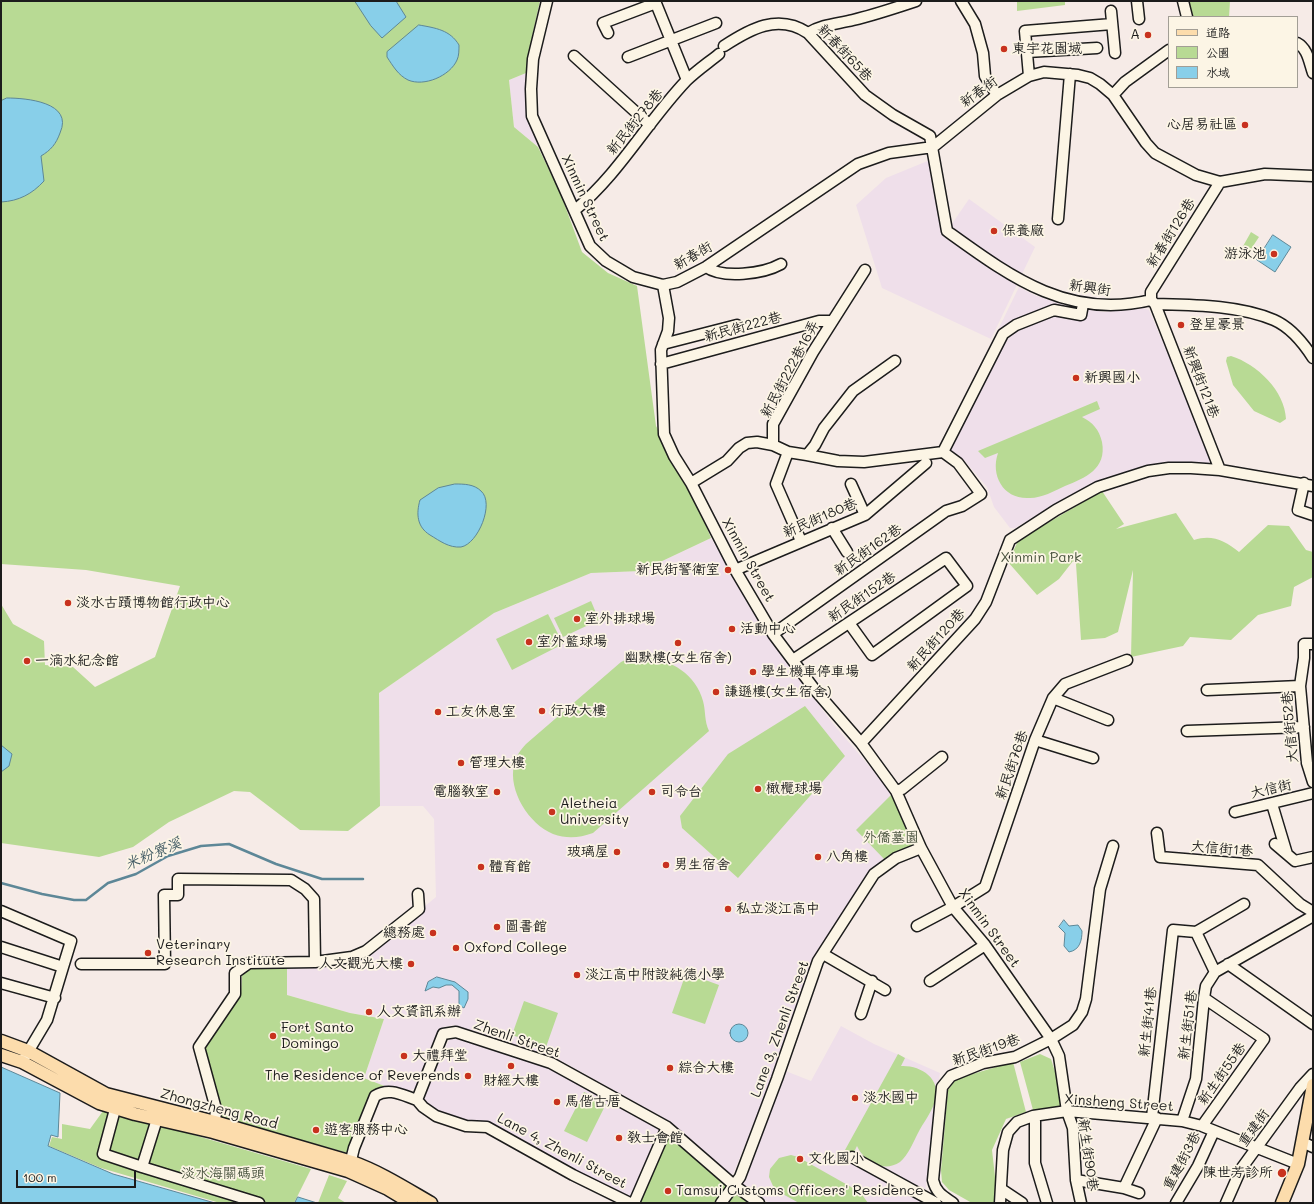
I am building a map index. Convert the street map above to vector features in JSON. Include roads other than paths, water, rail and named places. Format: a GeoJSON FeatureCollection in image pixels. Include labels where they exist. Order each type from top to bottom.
{"type":"FeatureCollection","features":[{"type":"Feature","properties":{"kind":"main road","name":"Zhongzheng Road"},"geometry":{"type":"LineString","coordinates":[[1,1041],[28,1051],[106,1094],[215,1122],[386,1177],[431,1203]]}},
{"type":"Feature","properties":{"kind":"main road","name":"Zhongzheng Road"},"geometry":{"type":"LineString","coordinates":[[1,1055],[22,1062],[99,1103],[157,1119],[350,1166],[411,1203]]}},
{"type":"Feature","properties":{"kind":"main road"},"geometry":{"type":"LineString","coordinates":[[1282,1203],[1309,1142],[1313,1085]]}},
{"type":"Feature","properties":{"kind":"street","name":"Xinmin Street"},"geometry":{"type":"LineString","coordinates":[[547,1],[533,59],[531,89],[532,116],[590,246],[606,261],[633,277],[663,285],[669,318],[668,331],[663,344],[661,364],[664,434],[674,456],[691,483],[735,570],[774,634],[824,701],[861,743],[896,791],[921,848],[953,907],[985,945],[1051,1039],[1059,1056],[1067,1111]]}},
{"type":"Feature","properties":{"kind":"street"},"geometry":{"type":"LineString","coordinates":[[808,33],[816,28],[829,24],[852,21],[916,1]]}},
{"type":"Feature","properties":{"kind":"street"},"geometry":{"type":"LineString","coordinates":[[961,1],[975,24],[983,53],[985,76],[997,95]]}},
{"type":"Feature","properties":{"kind":"street"},"geometry":{"type":"LineString","coordinates":[[1137,1],[1138,19]]}},
{"type":"Feature","properties":{"kind":"street"},"geometry":{"type":"LineString","coordinates":[[1183,1],[1187,16]]}},
{"type":"Feature","properties":{"kind":"street"},"geometry":{"type":"LineString","coordinates":[[608,33],[603,23],[655,2],[687,80]]}},
{"type":"Feature","properties":{"kind":"street"},"geometry":{"type":"LineString","coordinates":[[1111,11],[1116,53]]}},
{"type":"Feature","properties":{"kind":"street"},"geometry":{"type":"LineString","coordinates":[[628,57],[716,23]]}},
{"type":"Feature","properties":{"kind":"street","name":"新春街65巷"},"geometry":{"type":"LineString","coordinates":[[721,50],[746,31],[757,26],[788,24],[798,26],[808,33],[865,95],[893,115],[930,136],[933,147]]}},
{"type":"Feature","properties":{"kind":"street"},"geometry":{"type":"LineString","coordinates":[[1029,76],[1026,31],[1112,24]]}},
{"type":"Feature","properties":{"kind":"street"},"geometry":{"type":"LineString","coordinates":[[1298,43],[1302,45],[1306,52],[1313,73]]}},
{"type":"Feature","properties":{"kind":"street"},"geometry":{"type":"LineString","coordinates":[[1027,52],[1097,48]]}},
{"type":"Feature","properties":{"kind":"street","name":"新民街278巷"},"geometry":{"type":"LineString","coordinates":[[575,210],[588,200],[687,80],[721,50]]}},
{"type":"Feature","properties":{"kind":"street"},"geometry":{"type":"LineString","coordinates":[[1113,95],[1125,82],[1168,51]]}},
{"type":"Feature","properties":{"kind":"street"},"geometry":{"type":"LineString","coordinates":[[574,56],[650,125]]}},
{"type":"Feature","properties":{"kind":"street","name":"新春街"},"geometry":{"type":"LineString","coordinates":[[663,285],[677,282],[706,267],[858,164],[889,153],[933,147],[997,95],[1029,76],[1044,72],[1070,74],[1090,78],[1100,84],[1113,95],[1146,143],[1155,153],[1196,175],[1220,182],[1265,174],[1313,176]]}},
{"type":"Feature","properties":{"kind":"street"},"geometry":{"type":"LineString","coordinates":[[1058,219],[1070,74]]}},
{"type":"Feature","properties":{"kind":"street","name":"新興街"},"geometry":{"type":"LineString","coordinates":[[933,147],[947,231],[998,268],[1037,290],[1083,304],[1118,306],[1153,302],[1196,305],[1249,313],[1275,321],[1292,333],[1306,347],[1313,358]]}},
{"type":"Feature","properties":{"kind":"street","name":"新春街126巷"},"geometry":{"type":"LineString","coordinates":[[1153,302],[1151,292],[1220,182]]}},
{"type":"Feature","properties":{"kind":"street"},"geometry":{"type":"LineString","coordinates":[[706,267],[717,272],[741,274],[762,271],[781,264]]}},
{"type":"Feature","properties":{"kind":"street","name":"新民街222巷16弄"},"geometry":{"type":"LineString","coordinates":[[773,445],[773,424],[813,352],[865,270]]}},
{"type":"Feature","properties":{"kind":"street","name":"新興街121巷"},"geometry":{"type":"LineString","coordinates":[[1153,302],[1220,470]]}},
{"type":"Feature","properties":{"kind":"street"},"geometry":{"type":"LineString","coordinates":[[691,483],[727,461],[739,448],[747,443],[757,442],[773,445],[788,452],[838,461],[864,462],[943,452],[1003,334],[1016,325],[1054,310],[1081,315],[1083,304]]}},
{"type":"Feature","properties":{"kind":"street","name":"新民街222巷"},"geometry":{"type":"LineString","coordinates":[[661,364],[819,321],[832,321]]}},
{"type":"Feature","properties":{"kind":"street"},"geometry":{"type":"LineString","coordinates":[[663,344],[737,325]]}},
{"type":"Feature","properties":{"kind":"street"},"geometry":{"type":"LineString","coordinates":[[807,455],[815,445],[824,428],[853,391],[895,361]]}},
{"type":"Feature","properties":{"kind":"street"},"geometry":{"type":"LineString","coordinates":[[788,452],[776,484],[802,541]]}},
{"type":"Feature","properties":{"kind":"street","name":"新民街162巷"},"geometry":{"type":"LineString","coordinates":[[774,634],[946,511],[962,506],[981,494],[958,463],[943,452]]}},
{"type":"Feature","properties":{"kind":"street","name":"新民街180巷"},"geometry":{"type":"LineString","coordinates":[[735,570],[865,515],[926,463]]}},
{"type":"Feature","properties":{"kind":"street","name":"新民街120巷"},"geometry":{"type":"LineString","coordinates":[[861,743],[975,619],[986,602],[1010,540],[1056,510],[1098,487],[1127,477],[1169,468],[1220,470]]}},
{"type":"Feature","properties":{"kind":"street"},"geometry":{"type":"LineString","coordinates":[[1220,470],[1308,485],[1298,510],[1313,515]]}},
{"type":"Feature","properties":{"kind":"street"},"geometry":{"type":"LineString","coordinates":[[850,484],[865,515]]}},
{"type":"Feature","properties":{"kind":"street"},"geometry":{"type":"LineString","coordinates":[[832,528],[847,552]]}},
{"type":"Feature","properties":{"kind":"street","name":"新民街152巷"},"geometry":{"type":"LineString","coordinates":[[794,660],[849,623],[946,558],[967,586],[872,655],[849,623]]}},
{"type":"Feature","properties":{"kind":"street","name":"大信街52巷"},"geometry":{"type":"LineString","coordinates":[[1308,644],[1304,658],[1300,686],[1307,763],[1313,782]]}},
{"type":"Feature","properties":{"kind":"street","name":"新民街76巷"},"geometry":{"type":"LineString","coordinates":[[917,926],[953,907],[985,887],[1035,740],[1053,698],[1064,684],[1127,660]]}},
{"type":"Feature","properties":{"kind":"street"},"geometry":{"type":"LineString","coordinates":[[1207,690],[1300,686]]}},
{"type":"Feature","properties":{"kind":"street"},"geometry":{"type":"LineString","coordinates":[[1053,698],[1108,720]]}},
{"type":"Feature","properties":{"kind":"street"},"geometry":{"type":"LineString","coordinates":[[1187,731],[1304,727]]}},
{"type":"Feature","properties":{"kind":"street"},"geometry":{"type":"LineString","coordinates":[[1035,740],[1093,758]]}},
{"type":"Feature","properties":{"kind":"street"},"geometry":{"type":"LineString","coordinates":[[896,791],[902,789],[942,757]]}},
{"type":"Feature","properties":{"kind":"street","name":"大信街"},"geometry":{"type":"LineString","coordinates":[[1234,812],[1313,793]]}},
{"type":"Feature","properties":{"kind":"street"},"geometry":{"type":"LineString","coordinates":[[1272,804],[1287,854]]}},
{"type":"Feature","properties":{"kind":"street","name":"大信街1巷"},"geometry":{"type":"LineString","coordinates":[[1157,833],[1160,857],[1258,865],[1300,904],[1313,912]]}},
{"type":"Feature","properties":{"kind":"street"},"geometry":{"type":"LineString","coordinates":[[1275,844],[1295,861],[1313,857]]}},
{"type":"Feature","properties":{"kind":"street","name":"新民街19巷"},"geometry":{"type":"LineString","coordinates":[[953,1203],[939,1194],[935,1188],[933,1180],[942,1087],[951,1076],[983,1063],[1015,1057],[1051,1039],[1073,1025],[1082,1012],[1086,999],[1099,896],[1113,846]]}},
{"type":"Feature","properties":{"kind":"street","name":"Lane 3, Zhenli Street"},"geometry":{"type":"LineString","coordinates":[[721,1203],[735,1186],[763,1119],[811,986],[818,961],[874,874],[896,858],[921,848]]}},
{"type":"Feature","properties":{"kind":"street"},"geometry":{"type":"LineString","coordinates":[[81,964],[165,964],[164,895],[178,895],[178,879],[291,880],[305,889],[314,899],[315,962]]}},
{"type":"Feature","properties":{"kind":"street"},"geometry":{"type":"LineString","coordinates":[[215,1122],[216,1109],[199,1047],[235,994],[235,973],[249,963],[315,962],[352,957],[366,951],[419,909],[418,894]]}},
{"type":"Feature","properties":{"kind":"street"},"geometry":{"type":"LineString","coordinates":[[1244,904],[1196,932],[1214,972],[1313,916]]}},
{"type":"Feature","properties":{"kind":"street"},"geometry":{"type":"LineString","coordinates":[[1,911],[71,941],[55,998],[47,1020],[22,1062]]}},
{"type":"Feature","properties":{"kind":"street","name":"新生街41巷"},"geometry":{"type":"LineString","coordinates":[[1124,1188],[1154,1118],[1172,930],[1196,932]]}},
{"type":"Feature","properties":{"kind":"street"},"geometry":{"type":"LineString","coordinates":[[930,981],[985,945]]}},
{"type":"Feature","properties":{"kind":"street"},"geometry":{"type":"LineString","coordinates":[[1,947],[64,967]]}},
{"type":"Feature","properties":{"kind":"street"},"geometry":{"type":"LineString","coordinates":[[823,954],[872,981],[885,990]]}},
{"type":"Feature","properties":{"kind":"street"},"geometry":{"type":"LineString","coordinates":[[1228,964],[1313,1024]]}},
{"type":"Feature","properties":{"kind":"street","name":"新生街51巷"},"geometry":{"type":"LineString","coordinates":[[1182,1121],[1196,1079],[1206,986],[1214,972]]}},
{"type":"Feature","properties":{"kind":"street"},"geometry":{"type":"LineString","coordinates":[[861,1014],[872,981]]}},
{"type":"Feature","properties":{"kind":"street"},"geometry":{"type":"LineString","coordinates":[[1,983],[55,998]]}},
{"type":"Feature","properties":{"kind":"street","name":"新生街55巷"},"geometry":{"type":"LineString","coordinates":[[1202,1126],[1264,1039],[1204,998]]}},
{"type":"Feature","properties":{"kind":"street","name":"Zhenli Street"},"geometry":{"type":"LineString","coordinates":[[417,1100],[443,1034],[456,1032],[551,1063],[667,1127],[735,1186],[759,1203]]}},
{"type":"Feature","properties":{"kind":"street","name":"重建街"},"geometry":{"type":"LineString","coordinates":[[1226,1203],[1241,1169],[1300,1088],[1313,1074]]}},
{"type":"Feature","properties":{"kind":"street"},"geometry":{"type":"LineString","coordinates":[[350,1166],[354,1148],[374,1096],[381,1092],[388,1091],[417,1100]]}},
{"type":"Feature","properties":{"kind":"street","name":"Lane 4, Zhenli Street"},"geometry":{"type":"LineString","coordinates":[[417,1100],[423,1107],[436,1116],[466,1126],[487,1127],[573,1175],[630,1203]]}},
{"type":"Feature","properties":{"kind":"street","name":"Xinsheng Street"},"geometry":{"type":"LineString","coordinates":[[1000,1203],[1002,1150],[1008,1132],[1017,1122],[1035,1116],[1067,1111],[1182,1121],[1202,1126],[1298,1164]]}},
{"type":"Feature","properties":{"kind":"street","name":"新生街90巷"},"geometry":{"type":"LineString","coordinates":[[1067,1111],[1073,1128],[1076,1180],[1081,1203]]}},
{"type":"Feature","properties":{"kind":"street"},"geometry":{"type":"LineString","coordinates":[[114,1113],[103,1154],[259,1203]]}},
{"type":"Feature","properties":{"kind":"street"},"geometry":{"type":"LineString","coordinates":[[1035,1116],[1035,1163],[1047,1203]]}},
{"type":"Feature","properties":{"kind":"street"},"geometry":{"type":"LineString","coordinates":[[142,1167],[157,1119]]}},
{"type":"Feature","properties":{"kind":"street"},"geometry":{"type":"LineString","coordinates":[[634,1203],[667,1127]]}},
{"type":"Feature","properties":{"kind":"street","name":"重建街3巷"},"geometry":{"type":"LineString","coordinates":[[1176,1203],[1198,1166],[1214,1131]]}},
{"type":"Feature","properties":{"kind":"street"},"geometry":{"type":"LineString","coordinates":[[852,1157],[936,1203]]}},
{"type":"Feature","properties":{"kind":"street"},"geometry":{"type":"LineString","coordinates":[[1076,1180],[1124,1188],[1139,1193]]}},
{"type":"Feature","properties":{"kind":"street"},"geometry":{"type":"LineString","coordinates":[[1001,1189],[1022,1203]]}},
{"type":"Feature","properties":{"kind":"water"},"geometry":{"type":"Polygon","coordinates":[[[355,1],[396,1],[406,17],[382,38],[371,26],[355,1]]]}},
{"type":"Feature","properties":{"kind":"water"},"geometry":{"type":"Polygon","coordinates":[[[419,25],[442,30],[447,33],[459,45],[459,53],[454,66],[443,75],[429,81],[414,82],[401,76],[387,57],[387,52],[419,25]]]}},
{"type":"Feature","properties":{"kind":"water"},"geometry":{"type":"Polygon","coordinates":[[[7,98],[25,99],[46,104],[54,108],[60,114],[63,123],[55,144],[41,156],[44,181],[35,190],[25,196],[14,200],[1,202],[1,101],[7,98]]]}},
{"type":"Feature","properties":{"kind":"water","name":"游泳池"},"geometry":{"type":"Polygon","coordinates":[[[1273,235],[1291,247],[1275,272],[1257,260],[1273,235]]]}},
{"type":"Feature","properties":{"kind":"water"},"geometry":{"type":"Polygon","coordinates":[[[455,484],[475,487],[481,491],[485,497],[486,504],[483,522],[478,531],[473,539],[461,547],[441,542],[430,535],[422,528],[418,515],[420,500],[438,488],[455,484]]]}},
{"type":"Feature","properties":{"kind":"water"},"geometry":{"type":"Polygon","coordinates":[[[1,745],[12,754],[9,766],[1,772],[1,745]]]}},
{"type":"Feature","properties":{"kind":"water"},"geometry":{"type":"Polygon","coordinates":[[[1064,920],[1069,926],[1078,925],[1082,931],[1080,944],[1076,949],[1069,952],[1064,946],[1065,933],[1059,927],[1064,920]]]}},
{"type":"Feature","properties":{"kind":"water"},"geometry":{"type":"Polygon","coordinates":[[[437,977],[455,982],[468,992],[468,999],[464,1008],[459,1005],[459,991],[452,985],[446,985],[439,988],[433,987],[425,991],[428,982],[437,977]]]}},
{"type":"Feature","properties":{"kind":"water"},"geometry":{"type":"Polygon","coordinates":[[[739,1024],[743,1025],[747,1029],[747,1037],[743,1041],[739,1042],[735,1041],[731,1037],[730,1033],[731,1029],[735,1025],[739,1024]]]}},
{"type":"Feature","properties":{"kind":"water"},"geometry":{"type":"Polygon","coordinates":[[[1,1067],[60,1093],[58,1137],[51,1135],[48,1146],[113,1174],[215,1203],[1,1203],[1,1067]]]}},
{"type":"Feature","properties":{"kind":"water"},"geometry":{"type":"Polygon","coordinates":[[[298,1197],[317,1203],[295,1203],[298,1197]]]}},
{"type":"Feature","properties":{"kind":"waterway","name":"米粉寮溪"},"geometry":{"type":"LineString","coordinates":[[1,883],[42,894],[74,900],[86,900],[108,883],[136,874],[168,856],[201,846],[229,844],[276,864],[322,879],[363,879]]}},
{"type":"Feature","properties":{"kind":"place","name":"A"},"geometry":{"type":"Point","coordinates":[1148,35]}},
{"type":"Feature","properties":{"kind":"place","name":"東宇花園城"},"geometry":{"type":"Point","coordinates":[1004,49]}},
{"type":"Feature","properties":{"kind":"place","name":"心居易社區"},"geometry":{"type":"Point","coordinates":[1245,125]}},
{"type":"Feature","properties":{"kind":"place","name":"保養廠"},"geometry":{"type":"Point","coordinates":[994,231]}},
{"type":"Feature","properties":{"kind":"place","name":"游泳池"},"geometry":{"type":"Point","coordinates":[1274,254]}},
{"type":"Feature","properties":{"kind":"place","name":"登星豪景"},"geometry":{"type":"Point","coordinates":[1181,325]}},
{"type":"Feature","properties":{"kind":"place","name":"新興國小"},"geometry":{"type":"Point","coordinates":[1076,378]}},
{"type":"Feature","properties":{"kind":"place","name":"新民街警衛室"},"geometry":{"type":"Point","coordinates":[728,570]}},
{"type":"Feature","properties":{"kind":"place","name":"淡水古蹟博物館行政中心"},"geometry":{"type":"Point","coordinates":[68,603]}},
{"type":"Feature","properties":{"kind":"place","name":"室外排球場"},"geometry":{"type":"Point","coordinates":[577,619]}},
{"type":"Feature","properties":{"kind":"place","name":"活動中心"},"geometry":{"type":"Point","coordinates":[732,629]}},
{"type":"Feature","properties":{"kind":"place","name":"室外籃球場"},"geometry":{"type":"Point","coordinates":[529,642]}},
{"type":"Feature","properties":{"kind":"place","name":"幽默樓(女生宿舍)"},"geometry":{"type":"Point","coordinates":[678,643]}},
{"type":"Feature","properties":{"kind":"place","name":"一滴水紀念館"},"geometry":{"type":"Point","coordinates":[27,661]}},
{"type":"Feature","properties":{"kind":"place","name":"學生機車停車場"},"geometry":{"type":"Point","coordinates":[753,672]}},
{"type":"Feature","properties":{"kind":"place","name":"謙遜樓(女生宿舍)"},"geometry":{"type":"Point","coordinates":[716,692]}},
{"type":"Feature","properties":{"kind":"place","name":"行政大樓"},"geometry":{"type":"Point","coordinates":[542,711]}},
{"type":"Feature","properties":{"kind":"place","name":"工友休息室"},"geometry":{"type":"Point","coordinates":[438,712]}},
{"type":"Feature","properties":{"kind":"place","name":"管理大樓"},"geometry":{"type":"Point","coordinates":[461,763]}},
{"type":"Feature","properties":{"kind":"place","name":"橄欖球場"},"geometry":{"type":"Point","coordinates":[758,789]}},
{"type":"Feature","properties":{"kind":"place","name":"電腦教室"},"geometry":{"type":"Point","coordinates":[497,792]}},
{"type":"Feature","properties":{"kind":"place","name":"司令台"},"geometry":{"type":"Point","coordinates":[652,792]}},
{"type":"Feature","properties":{"kind":"place","name":"Aletheia University"},"geometry":{"type":"Point","coordinates":[552,812]}},
{"type":"Feature","properties":{"kind":"place","name":"玻璃屋"},"geometry":{"type":"Point","coordinates":[617,852]}},
{"type":"Feature","properties":{"kind":"place","name":"八角樓"},"geometry":{"type":"Point","coordinates":[818,857]}},
{"type":"Feature","properties":{"kind":"place","name":"男生宿舍"},"geometry":{"type":"Point","coordinates":[666,865]}},
{"type":"Feature","properties":{"kind":"place","name":"體育館"},"geometry":{"type":"Point","coordinates":[481,867]}},
{"type":"Feature","properties":{"kind":"place","name":"私立淡江高中"},"geometry":{"type":"Point","coordinates":[728,909]}},
{"type":"Feature","properties":{"kind":"place","name":"圖書館"},"geometry":{"type":"Point","coordinates":[497,927]}},
{"type":"Feature","properties":{"kind":"place","name":"總務處"},"geometry":{"type":"Point","coordinates":[433,933]}},
{"type":"Feature","properties":{"kind":"place","name":"Oxford College"},"geometry":{"type":"Point","coordinates":[456,948]}},
{"type":"Feature","properties":{"kind":"place","name":"Veterinary Research Institute"},"geometry":{"type":"Point","coordinates":[148,953]}},
{"type":"Feature","properties":{"kind":"place","name":"人文觀光大樓"},"geometry":{"type":"Point","coordinates":[411,964]}},
{"type":"Feature","properties":{"kind":"place","name":"淡江高中附設純德小學"},"geometry":{"type":"Point","coordinates":[577,975]}},
{"type":"Feature","properties":{"kind":"place","name":"人文資訊系辦"},"geometry":{"type":"Point","coordinates":[369,1012]}},
{"type":"Feature","properties":{"kind":"place","name":"Fort Santo Domingo"},"geometry":{"type":"Point","coordinates":[273,1036]}},
{"type":"Feature","properties":{"kind":"place","name":"大禮拜堂"},"geometry":{"type":"Point","coordinates":[404,1056]}},
{"type":"Feature","properties":{"kind":"place","name":"財經大樓"},"geometry":{"type":"Point","coordinates":[511,1066]}},
{"type":"Feature","properties":{"kind":"place","name":"綜合大樓"},"geometry":{"type":"Point","coordinates":[670,1068]}},
{"type":"Feature","properties":{"kind":"place","name":"The Residence of Reverends"},"geometry":{"type":"Point","coordinates":[468,1076]}},
{"type":"Feature","properties":{"kind":"place","name":"淡水國中"},"geometry":{"type":"Point","coordinates":[855,1098]}},
{"type":"Feature","properties":{"kind":"place","name":"馬偕古厝"},"geometry":{"type":"Point","coordinates":[557,1102]}},
{"type":"Feature","properties":{"kind":"place","name":"遊客服務中心"},"geometry":{"type":"Point","coordinates":[316,1130]}},
{"type":"Feature","properties":{"kind":"place","name":"教士會館"},"geometry":{"type":"Point","coordinates":[619,1138]}},
{"type":"Feature","properties":{"kind":"place","name":"文化國小"},"geometry":{"type":"Point","coordinates":[800,1159]}},
{"type":"Feature","properties":{"kind":"place","name":"陳世芳診所"},"geometry":{"type":"Point","coordinates":[1282,1173]}},
{"type":"Feature","properties":{"kind":"place","name":"Tamsui Customs Officers' Residence"},"geometry":{"type":"Point","coordinates":[668,1191]}},
{"type":"Feature","properties":{"kind":"park label","name":"Xinmin Park"},"geometry":{"type":"Point","coordinates":[1041,558]}},
{"type":"Feature","properties":{"kind":"park label","name":"外僑墓園"},"geometry":{"type":"Point","coordinates":[891,838]}},
{"type":"Feature","properties":{"kind":"park label","name":"淡水海關碼頭"},"geometry":{"type":"Point","coordinates":[223,1174]}}]}
